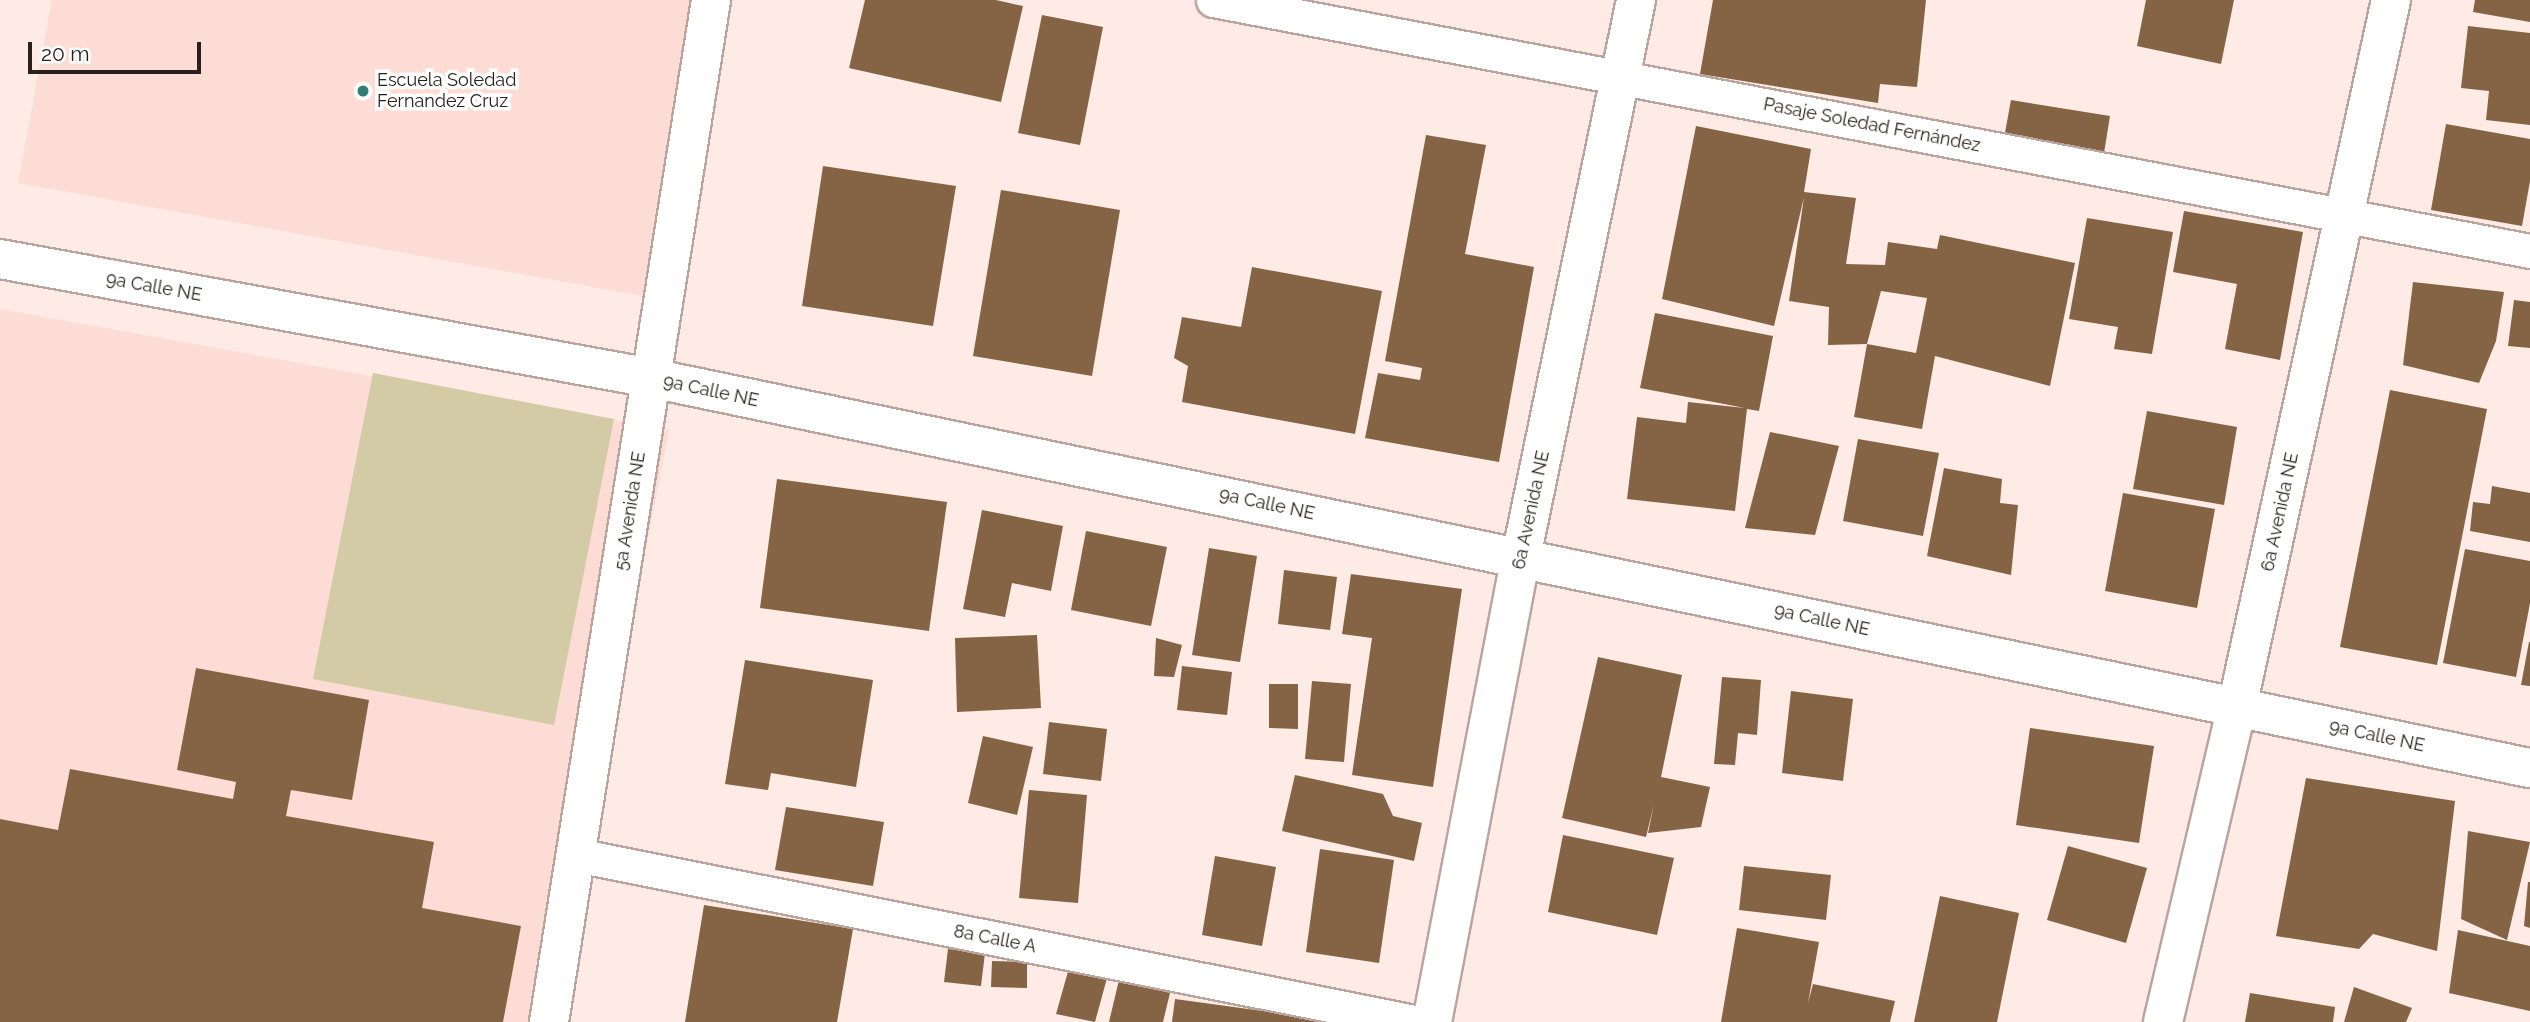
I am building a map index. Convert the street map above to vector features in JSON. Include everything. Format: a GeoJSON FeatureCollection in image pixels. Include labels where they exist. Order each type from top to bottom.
{"type":"FeatureCollection","features":[{"type":"Feature","properties":{"kind":"street","name":"5a Avenida NE"},"geometry":{"type":"LineString","coordinates":[[549,1022],[710,0]]}},
{"type":"Feature","properties":{"kind":"street","name":"6a Avenida NE"},"geometry":{"type":"LineString","coordinates":[[1432,1022],[1521,556],[1636,0]]}},
{"type":"Feature","properties":{"kind":"street","name":"6a Avenida NE"},"geometry":{"type":"LineString","coordinates":[[2163,1022],[2237,707],[2391,0]]}},
{"type":"Feature","properties":{"kind":"street","name":"9a Calle NE"},"geometry":{"type":"LineString","coordinates":[[0,259],[651,378],[1521,556],[2530,768]]}},
{"type":"Feature","properties":{"kind":"lane","name":"Pasaje Soledad Fernández"},"geometry":{"type":"LineString","coordinates":[[1213,0],[2530,251]]}},
{"type":"Feature","properties":{"kind":"lane","name":"8a Calle A"},"geometry":{"type":"LineString","coordinates":[[576,855],[1415,1022]]}},
{"type":"Feature","properties":{"kind":"shaded area","name":"Escuela Soledad Fernandez Cruz"},"geometry":{"type":"Polygon","coordinates":[[[52,0],[708,0],[654,298],[18,183],[52,0]]]}},
{"type":"Feature","properties":{"kind":"shaded area"},"geometry":{"type":"Polygon","coordinates":[[[0,309],[669,430],[555,1022],[0,1022],[0,309]]]}},
{"type":"Feature","properties":{"kind":"shaded area"},"geometry":{"type":"Polygon","coordinates":[[[373,373],[614,419],[554,725],[313,679],[373,373]]]}},
{"type":"Feature","properties":{"kind":"building"},"geometry":{"type":"Polygon","coordinates":[[[865,0],[996,0],[1023,6],[1001,102],[849,68],[865,0]]]}},
{"type":"Feature","properties":{"kind":"building"},"geometry":{"type":"Polygon","coordinates":[[[1713,0],[1926,0],[1917,87],[1880,84],[1878,103],[1700,74],[1713,0]]]}},
{"type":"Feature","properties":{"kind":"building"},"geometry":{"type":"Polygon","coordinates":[[[2146,0],[2234,0],[2221,64],[2137,46],[2146,0]]]}},
{"type":"Feature","properties":{"kind":"building"},"geometry":{"type":"Polygon","coordinates":[[[2475,0],[2530,0],[2530,22],[2473,12],[2475,0]]]}},
{"type":"Feature","properties":{"kind":"building"},"geometry":{"type":"Polygon","coordinates":[[[1042,15],[1103,27],[1080,145],[1018,133],[1042,15]]]}},
{"type":"Feature","properties":{"kind":"building"},"geometry":{"type":"Polygon","coordinates":[[[2468,26],[2530,33],[2530,125],[2486,120],[2489,91],[2461,88],[2468,26]]]}},
{"type":"Feature","properties":{"kind":"building"},"geometry":{"type":"Polygon","coordinates":[[[2011,100],[2110,116],[2104,153],[2004,138],[2011,100]]]}},
{"type":"Feature","properties":{"kind":"building"},"geometry":{"type":"Polygon","coordinates":[[[2446,124],[2530,139],[2530,181],[2522,226],[2431,210],[2446,124]]]}},
{"type":"Feature","properties":{"kind":"building"},"geometry":{"type":"Polygon","coordinates":[[[1696,126],[1811,149],[1804,192],[1856,198],[1846,264],[1885,265],[1888,242],[1937,249],[1940,235],[2075,263],[2050,386],[1935,356],[1922,429],[1854,417],[1867,344],[1828,345],[1829,307],[1789,301],[1804,197],[1774,326],[1662,299],[1696,126]],[[1881,291],[1867,344],[1916,353],[1927,298],[1881,291]]]}},
{"type":"Feature","properties":{"kind":"building"},"geometry":{"type":"Polygon","coordinates":[[[1426,135],[1486,145],[1465,254],[1534,267],[1499,462],[1365,438],[1378,373],[1420,380],[1422,368],[1385,361],[1426,135]]]}},
{"type":"Feature","properties":{"kind":"building"},"geometry":{"type":"Polygon","coordinates":[[[823,166],[956,186],[933,326],[802,306],[823,166]]]}},
{"type":"Feature","properties":{"kind":"building"},"geometry":{"type":"Polygon","coordinates":[[[1001,190],[1120,210],[1092,376],[973,356],[1001,190]]]}},
{"type":"Feature","properties":{"kind":"building"},"geometry":{"type":"Polygon","coordinates":[[[2184,211],[2303,232],[2280,360],[2225,349],[2237,284],[2173,272],[2184,211]]]}},
{"type":"Feature","properties":{"kind":"building"},"geometry":{"type":"Polygon","coordinates":[[[2087,218],[2173,232],[2152,354],[2114,349],[2118,327],[2069,319],[2087,218]]]}},
{"type":"Feature","properties":{"kind":"building"},"geometry":{"type":"Polygon","coordinates":[[[1252,267],[1382,291],[1355,434],[1182,402],[1188,366],[1174,358],[1182,317],[1241,327],[1252,267]]]}},
{"type":"Feature","properties":{"kind":"building"},"geometry":{"type":"Polygon","coordinates":[[[2413,282],[2504,292],[2496,341],[2479,383],[2403,365],[2413,282]]]}},
{"type":"Feature","properties":{"kind":"building"},"geometry":{"type":"Polygon","coordinates":[[[2514,300],[2530,302],[2530,348],[2508,346],[2514,300]]]}},
{"type":"Feature","properties":{"kind":"building"},"geometry":{"type":"Polygon","coordinates":[[[1655,313],[1773,336],[1759,411],[1747,409],[1735,511],[1627,499],[1637,417],[1686,423],[1688,402],[1745,408],[1640,388],[1655,313]]]}},
{"type":"Feature","properties":{"kind":"building"},"geometry":{"type":"Polygon","coordinates":[[[2390,390],[2487,409],[2437,665],[2340,647],[2390,390]]]}},
{"type":"Feature","properties":{"kind":"building"},"geometry":{"type":"Polygon","coordinates":[[[2147,411],[2237,427],[2224,505],[2133,489],[2147,411]]]}},
{"type":"Feature","properties":{"kind":"building"},"geometry":{"type":"Polygon","coordinates":[[[1770,432],[1839,446],[1815,535],[1745,528],[1770,432]]]}},
{"type":"Feature","properties":{"kind":"building"},"geometry":{"type":"Polygon","coordinates":[[[1858,439],[1939,453],[1923,536],[1843,521],[1858,439]]]}},
{"type":"Feature","properties":{"kind":"building"},"geometry":{"type":"Polygon","coordinates":[[[1944,468],[2002,479],[2000,503],[2018,505],[2011,575],[1927,556],[1944,468]]]}},
{"type":"Feature","properties":{"kind":"building"},"geometry":{"type":"Polygon","coordinates":[[[777,479],[947,502],[929,631],[760,608],[777,479]]]}},
{"type":"Feature","properties":{"kind":"building"},"geometry":{"type":"Polygon","coordinates":[[[2492,486],[2530,493],[2530,542],[2470,531],[2473,502],[2490,504],[2492,486]]]}},
{"type":"Feature","properties":{"kind":"building"},"geometry":{"type":"Polygon","coordinates":[[[2123,493],[2215,509],[2197,608],[2105,591],[2123,493]]]}},
{"type":"Feature","properties":{"kind":"building"},"geometry":{"type":"Polygon","coordinates":[[[982,510],[1063,526],[1051,591],[1012,583],[1005,617],[963,609],[982,510]]]}},
{"type":"Feature","properties":{"kind":"building"},"geometry":{"type":"Polygon","coordinates":[[[1086,531],[1167,547],[1151,626],[1071,610],[1086,531]]]}},
{"type":"Feature","properties":{"kind":"building"},"geometry":{"type":"Polygon","coordinates":[[[1209,548],[1257,556],[1240,662],[1192,655],[1209,548]]]}},
{"type":"Feature","properties":{"kind":"building"},"geometry":{"type":"Polygon","coordinates":[[[2465,549],[2530,561],[2530,603],[2516,677],[2443,663],[2465,549]]]}},
{"type":"Feature","properties":{"kind":"building"},"geometry":{"type":"Polygon","coordinates":[[[1284,570],[1337,577],[1330,630],[1278,624],[1284,570]]]}},
{"type":"Feature","properties":{"kind":"building"},"geometry":{"type":"Polygon","coordinates":[[[1351,574],[1462,589],[1433,787],[1352,775],[1372,638],[1342,634],[1351,574]]]}},
{"type":"Feature","properties":{"kind":"building"},"geometry":{"type":"Polygon","coordinates":[[[1037,635],[1041,708],[957,712],[955,638],[1037,635]]]}},
{"type":"Feature","properties":{"kind":"building"},"geometry":{"type":"Polygon","coordinates":[[[1156,638],[1182,645],[1174,677],[1154,676],[1156,638]]]}},
{"type":"Feature","properties":{"kind":"building"},"geometry":{"type":"Polygon","coordinates":[[[2530,642],[2530,686],[2521,685],[2530,642]]]}},
{"type":"Feature","properties":{"kind":"building"},"geometry":{"type":"Polygon","coordinates":[[[1598,657],[1682,675],[1661,777],[1710,787],[1701,827],[1648,833],[1654,804],[1646,837],[1562,818],[1598,657]]]}},
{"type":"Feature","properties":{"kind":"building"},"geometry":{"type":"Polygon","coordinates":[[[745,660],[873,680],[856,787],[771,773],[768,790],[725,784],[745,660]]]}},
{"type":"Feature","properties":{"kind":"building"},"geometry":{"type":"Polygon","coordinates":[[[1182,666],[1232,672],[1227,715],[1177,710],[1182,666]]]}},
{"type":"Feature","properties":{"kind":"building"},"geometry":{"type":"Polygon","coordinates":[[[196,668],[369,700],[352,800],[291,790],[286,816],[434,842],[422,908],[521,926],[503,1022],[0,1022],[0,819],[58,830],[70,769],[233,799],[236,782],[177,770],[196,668]]]}},
{"type":"Feature","properties":{"kind":"building"},"geometry":{"type":"Polygon","coordinates":[[[1722,677],[1761,680],[1757,735],[1738,733],[1735,765],[1714,764],[1722,677]]]}},
{"type":"Feature","properties":{"kind":"building"},"geometry":{"type":"Polygon","coordinates":[[[1312,681],[1351,684],[1344,762],[1305,759],[1312,681]]]}},
{"type":"Feature","properties":{"kind":"building"},"geometry":{"type":"Polygon","coordinates":[[[1269,684],[1298,684],[1298,729],[1269,728],[1269,684]]]}},
{"type":"Feature","properties":{"kind":"building"},"geometry":{"type":"Polygon","coordinates":[[[1791,691],[1853,699],[1843,781],[1782,773],[1791,691]]]}},
{"type":"Feature","properties":{"kind":"building"},"geometry":{"type":"Polygon","coordinates":[[[1049,722],[1107,729],[1101,781],[1043,774],[1049,722]]]}},
{"type":"Feature","properties":{"kind":"building"},"geometry":{"type":"Polygon","coordinates":[[[2030,728],[2154,746],[2139,843],[2016,825],[2030,728]]]}},
{"type":"Feature","properties":{"kind":"building"},"geometry":{"type":"Polygon","coordinates":[[[983,736],[1033,747],[1017,815],[968,803],[983,736]]]}},
{"type":"Feature","properties":{"kind":"building"},"geometry":{"type":"Polygon","coordinates":[[[1295,775],[1383,794],[1393,816],[1422,823],[1414,861],[1282,831],[1295,775]]]}},
{"type":"Feature","properties":{"kind":"building"},"geometry":{"type":"Polygon","coordinates":[[[2306,778],[2455,801],[2437,951],[2373,934],[2359,949],[2276,936],[2306,778]]]}},
{"type":"Feature","properties":{"kind":"building"},"geometry":{"type":"Polygon","coordinates":[[[1029,790],[1087,795],[1078,903],[1019,898],[1029,790]]]}},
{"type":"Feature","properties":{"kind":"building"},"geometry":{"type":"Polygon","coordinates":[[[786,807],[884,822],[873,886],[775,870],[786,807]]]}},
{"type":"Feature","properties":{"kind":"building"},"geometry":{"type":"Polygon","coordinates":[[[2468,831],[2530,842],[2507,940],[2461,919],[2468,831]]]}},
{"type":"Feature","properties":{"kind":"building"},"geometry":{"type":"Polygon","coordinates":[[[1563,835],[1674,858],[1657,935],[1548,912],[1563,835]]]}},
{"type":"Feature","properties":{"kind":"building"},"geometry":{"type":"Polygon","coordinates":[[[2068,846],[2147,868],[2126,943],[2047,920],[2068,846]]]}},
{"type":"Feature","properties":{"kind":"building"},"geometry":{"type":"Polygon","coordinates":[[[1320,849],[1394,860],[1379,963],[1306,952],[1320,849]]]}},
{"type":"Feature","properties":{"kind":"building"},"geometry":{"type":"Polygon","coordinates":[[[1215,856],[1276,867],[1262,946],[1202,935],[1215,856]]]}},
{"type":"Feature","properties":{"kind":"building"},"geometry":{"type":"Polygon","coordinates":[[[1744,866],[1831,875],[1826,920],[1739,910],[1744,866]]]}},
{"type":"Feature","properties":{"kind":"building"},"geometry":{"type":"Polygon","coordinates":[[[2530,882],[2530,928],[2524,926],[2530,882]]]}},
{"type":"Feature","properties":{"kind":"building"},"geometry":{"type":"Polygon","coordinates":[[[1940,896],[2019,913],[1997,1022],[1914,1022],[1940,896]]]}},
{"type":"Feature","properties":{"kind":"building"},"geometry":{"type":"Polygon","coordinates":[[[704,905],[853,929],[837,1022],[685,1022],[704,905]]]}},
{"type":"Feature","properties":{"kind":"building"},"geometry":{"type":"Polygon","coordinates":[[[1737,928],[1819,942],[1808,1003],[1813,984],[1895,1001],[1890,1022],[1721,1022],[1737,928]]]}},
{"type":"Feature","properties":{"kind":"building"},"geometry":{"type":"Polygon","coordinates":[[[2458,930],[2530,946],[2530,1011],[2449,993],[2458,930]]]}},
{"type":"Feature","properties":{"kind":"building"},"geometry":{"type":"Polygon","coordinates":[[[948,949],[985,953],[981,986],[944,982],[948,949]]]}},
{"type":"Feature","properties":{"kind":"building"},"geometry":{"type":"Polygon","coordinates":[[[992,961],[1027,962],[1027,988],[991,987],[992,961]]]}},
{"type":"Feature","properties":{"kind":"building"},"geometry":{"type":"Polygon","coordinates":[[[1069,968],[1107,978],[1095,1022],[1056,1014],[1069,968]]]}},
{"type":"Feature","properties":{"kind":"building"},"geometry":{"type":"Polygon","coordinates":[[[1119,980],[1170,993],[1163,1022],[1109,1022],[1119,980]]]}},
{"type":"Feature","properties":{"kind":"building"},"geometry":{"type":"Polygon","coordinates":[[[2354,987],[2412,1008],[2406,1022],[2344,1022],[2354,987]]]}},
{"type":"Feature","properties":{"kind":"building"},"geometry":{"type":"Polygon","coordinates":[[[2250,993],[2335,1007],[2333,1022],[2245,1022],[2250,993]]]}},
{"type":"Feature","properties":{"kind":"building"},"geometry":{"type":"Polygon","coordinates":[[[1175,999],[1328,1020],[1328,1022],[1172,1022],[1175,999]]]}},
{"type":"Feature","properties":{"kind":"place","name":"Escuela Soledad Fernandez Cruz"},"geometry":{"type":"Point","coordinates":[363,91]}}]}
